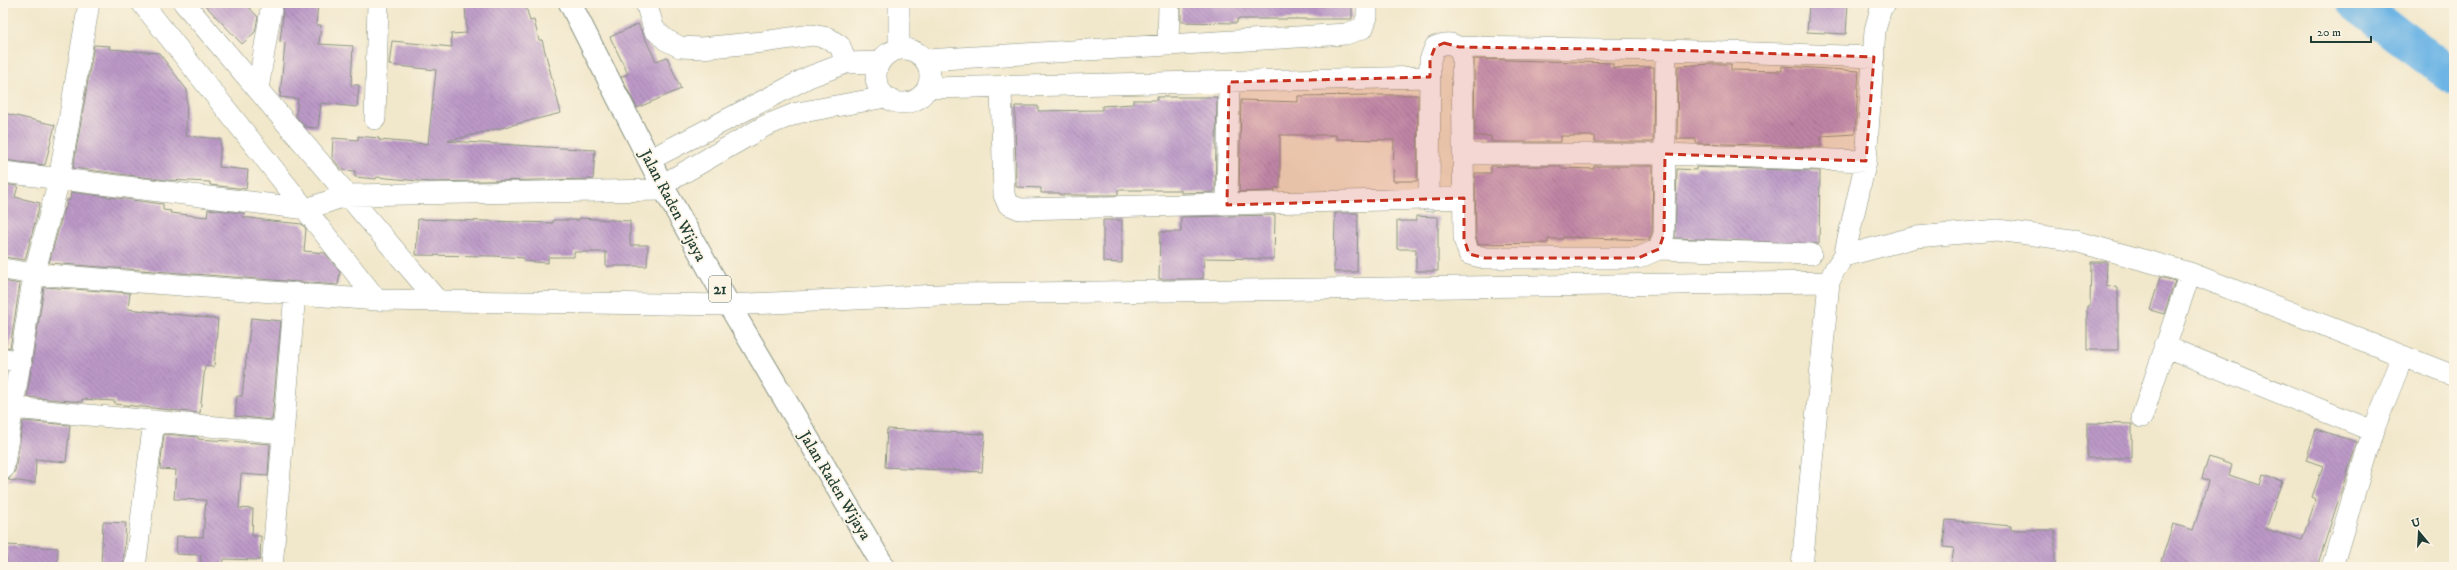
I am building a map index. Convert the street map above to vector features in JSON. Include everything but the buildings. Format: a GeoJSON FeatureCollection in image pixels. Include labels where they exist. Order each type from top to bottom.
{"type":"FeatureCollection","features":[{"type":"Feature","properties":{"kind":"highway","name":"Jalan Raden Wijaya"},"geometry":{"type":"LineString","coordinates":[[570,3],[649,160],[729,305],[884,567]]}},
{"type":"Feature","properties":{"kind":"street"},"geometry":{"type":"LineString","coordinates":[[3,469],[13,408],[12,360],[59,180],[89,3]]}},
{"type":"Feature","properties":{"kind":"street"},"geometry":{"type":"LineString","coordinates":[[142,3],[307,209],[377,300]]}},
{"type":"Feature","properties":{"kind":"street"},"geometry":{"type":"LineString","coordinates":[[184,3],[437,300]]}},
{"type":"Feature","properties":{"kind":"street"},"geometry":{"type":"LineString","coordinates":[[258,89],[272,3]]}},
{"type":"Feature","properties":{"kind":"street"},"geometry":{"type":"LineString","coordinates":[[375,119],[378,3]]}},
{"type":"Feature","properties":{"kind":"street"},"geometry":{"type":"LineString","coordinates":[[646,3],[654,28],[666,40],[680,47],[701,48],[763,42],[812,35],[828,38],[840,46],[846,63]]}},
{"type":"Feature","properties":{"kind":"street"},"geometry":{"type":"LineString","coordinates":[[898,3],[899,49]]}},
{"type":"Feature","properties":{"kind":"street"},"geometry":{"type":"LineString","coordinates":[[1168,45],[1169,3]]}},
{"type":"Feature","properties":{"kind":"street"},"geometry":{"type":"LineString","coordinates":[[926,60],[1346,34],[1363,28],[1368,17],[1367,3]]}},
{"type":"Feature","properties":{"kind":"street"},"geometry":{"type":"LineString","coordinates":[[1802,567],[1830,282],[1835,269],[1844,256],[1866,160],[1875,30],[1881,8],[1886,3]]}},
{"type":"Feature","properties":{"kind":"street"},"geometry":{"type":"LineString","coordinates":[[1429,201],[1430,60],[1435,47],[1444,43],[1459,48],[1666,50],[1874,57]]}},
{"type":"Feature","properties":{"kind":"street"},"geometry":{"type":"LineString","coordinates":[[1459,48],[1462,54],[1464,239],[1469,254],[1484,258],[1638,258],[1659,249],[1811,254]]}},
{"type":"Feature","properties":{"kind":"street"},"geometry":{"type":"LineString","coordinates":[[3,172],[307,209],[347,195],[664,188],[765,126],[797,113],[886,98],[897,102],[909,103],[923,95],[928,88],[931,74],[926,60],[914,50],[899,49],[888,53],[880,62],[876,71],[876,81],[886,98]]}},
{"type":"Feature","properties":{"kind":"street"},"geometry":{"type":"LineString","coordinates":[[1659,249],[1664,234],[1666,50]]}},
{"type":"Feature","properties":{"kind":"street"},"geometry":{"type":"LineString","coordinates":[[649,160],[756,106],[809,77],[846,63],[880,62]]}},
{"type":"Feature","properties":{"kind":"street"},"geometry":{"type":"LineString","coordinates":[[928,88],[1001,88],[1430,77]]}},
{"type":"Feature","properties":{"kind":"street"},"geometry":{"type":"LineString","coordinates":[[1227,205],[1229,82]]}},
{"type":"Feature","properties":{"kind":"street"},"geometry":{"type":"LineString","coordinates":[[1001,88],[1004,195],[1008,204],[1020,209],[1429,201],[1464,198]]}},
{"type":"Feature","properties":{"kind":"street"},"geometry":{"type":"LineString","coordinates":[[756,106],[765,126]]}},
{"type":"Feature","properties":{"kind":"street"},"geometry":{"type":"LineString","coordinates":[[1463,154],[1665,154],[1866,160]]}},
{"type":"Feature","properties":{"kind":"street"},"geometry":{"type":"LineString","coordinates":[[1844,256],[1916,237],[1998,230],[2072,240],[2190,273],[2454,376]]}},
{"type":"Feature","properties":{"kind":"street"},"geometry":{"type":"LineString","coordinates":[[3,270],[34,274],[377,300],[729,305],[960,294],[1830,282]]}},
{"type":"Feature","properties":{"kind":"street"},"geometry":{"type":"LineString","coordinates":[[2142,417],[2164,346],[2190,273]]}},
{"type":"Feature","properties":{"kind":"street"},"geometry":{"type":"LineString","coordinates":[[272,567],[295,293]]}},
{"type":"Feature","properties":{"kind":"street"},"geometry":{"type":"LineString","coordinates":[[2164,346],[2373,431]]}},
{"type":"Feature","properties":{"kind":"street"},"geometry":{"type":"LineString","coordinates":[[2332,567],[2373,431],[2403,356]]}},
{"type":"Feature","properties":{"kind":"street"},"geometry":{"type":"LineString","coordinates":[[13,408],[283,433]]}},
{"type":"Feature","properties":{"kind":"street"},"geometry":{"type":"LineString","coordinates":[[135,567],[154,421]]}},
{"type":"Feature","properties":{"kind":"highlighted area"},"geometry":{"type":"Polygon","coordinates":[[[1444,43],[1459,47],[1666,50],[1874,57],[1866,161],[1665,154],[1664,234],[1659,249],[1638,258],[1485,258],[1469,254],[1464,239],[1464,198],[1227,205],[1229,82],[1430,77],[1430,60],[1435,47],[1444,43]]]}},
{"type":"Feature","properties":{"kind":"waterway"},"geometry":{"type":"LineString","coordinates":[[2355,3],[2454,77]]}}]}
